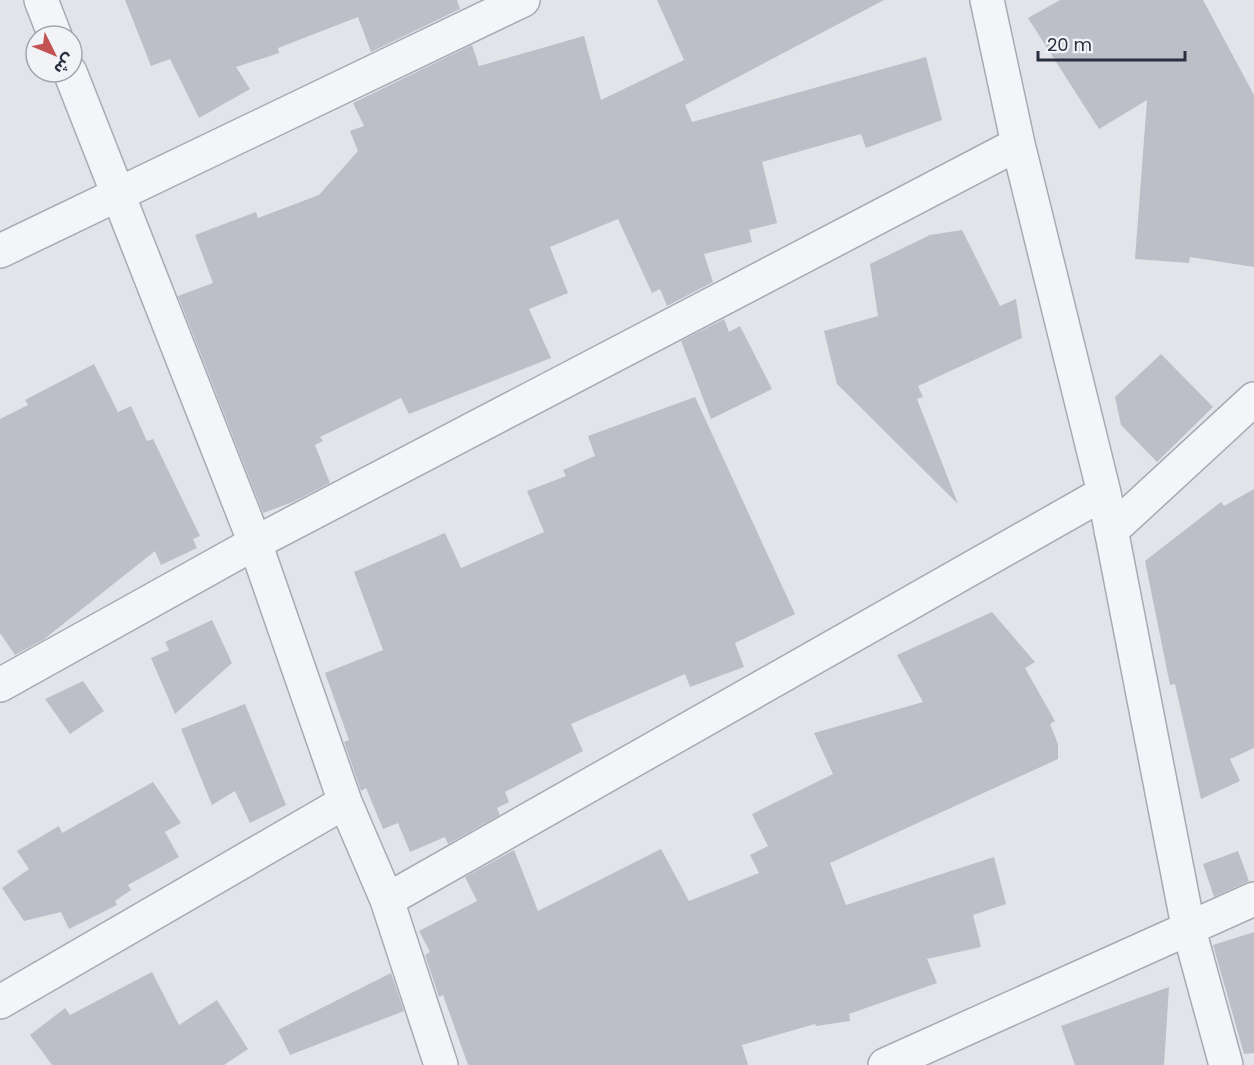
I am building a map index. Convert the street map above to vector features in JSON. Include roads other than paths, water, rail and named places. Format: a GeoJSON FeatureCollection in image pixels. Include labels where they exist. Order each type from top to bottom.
{"type":"FeatureCollection","features":[{"type":"Feature","properties":{"kind":"street"},"geometry":{"type":"LineString","coordinates":[[41,0],[50,24]]}},
{"type":"Feature","properties":{"kind":"street"},"geometry":{"type":"LineString","coordinates":[[0,251],[118,192],[523,0]]}},
{"type":"Feature","properties":{"kind":"street"},"geometry":{"type":"LineString","coordinates":[[987,0],[1018,144],[1104,493],[1188,926],[1226,1065]]}},
{"type":"Feature","properties":{"kind":"street"},"geometry":{"type":"LineString","coordinates":[[75,84],[255,543],[345,802],[387,900],[441,1065]]}},
{"type":"Feature","properties":{"kind":"street"},"geometry":{"type":"LineString","coordinates":[[0,685],[255,543],[1018,144]]}},
{"type":"Feature","properties":{"kind":"street"},"geometry":{"type":"LineString","coordinates":[[1112,531],[1254,399]]}},
{"type":"Feature","properties":{"kind":"street"},"geometry":{"type":"LineString","coordinates":[[387,900],[1104,493]]}},
{"type":"Feature","properties":{"kind":"street"},"geometry":{"type":"LineString","coordinates":[[0,1002],[345,802]]}},
{"type":"Feature","properties":{"kind":"street"},"geometry":{"type":"LineString","coordinates":[[885,1065],[1188,926],[1254,899]]}}]}
